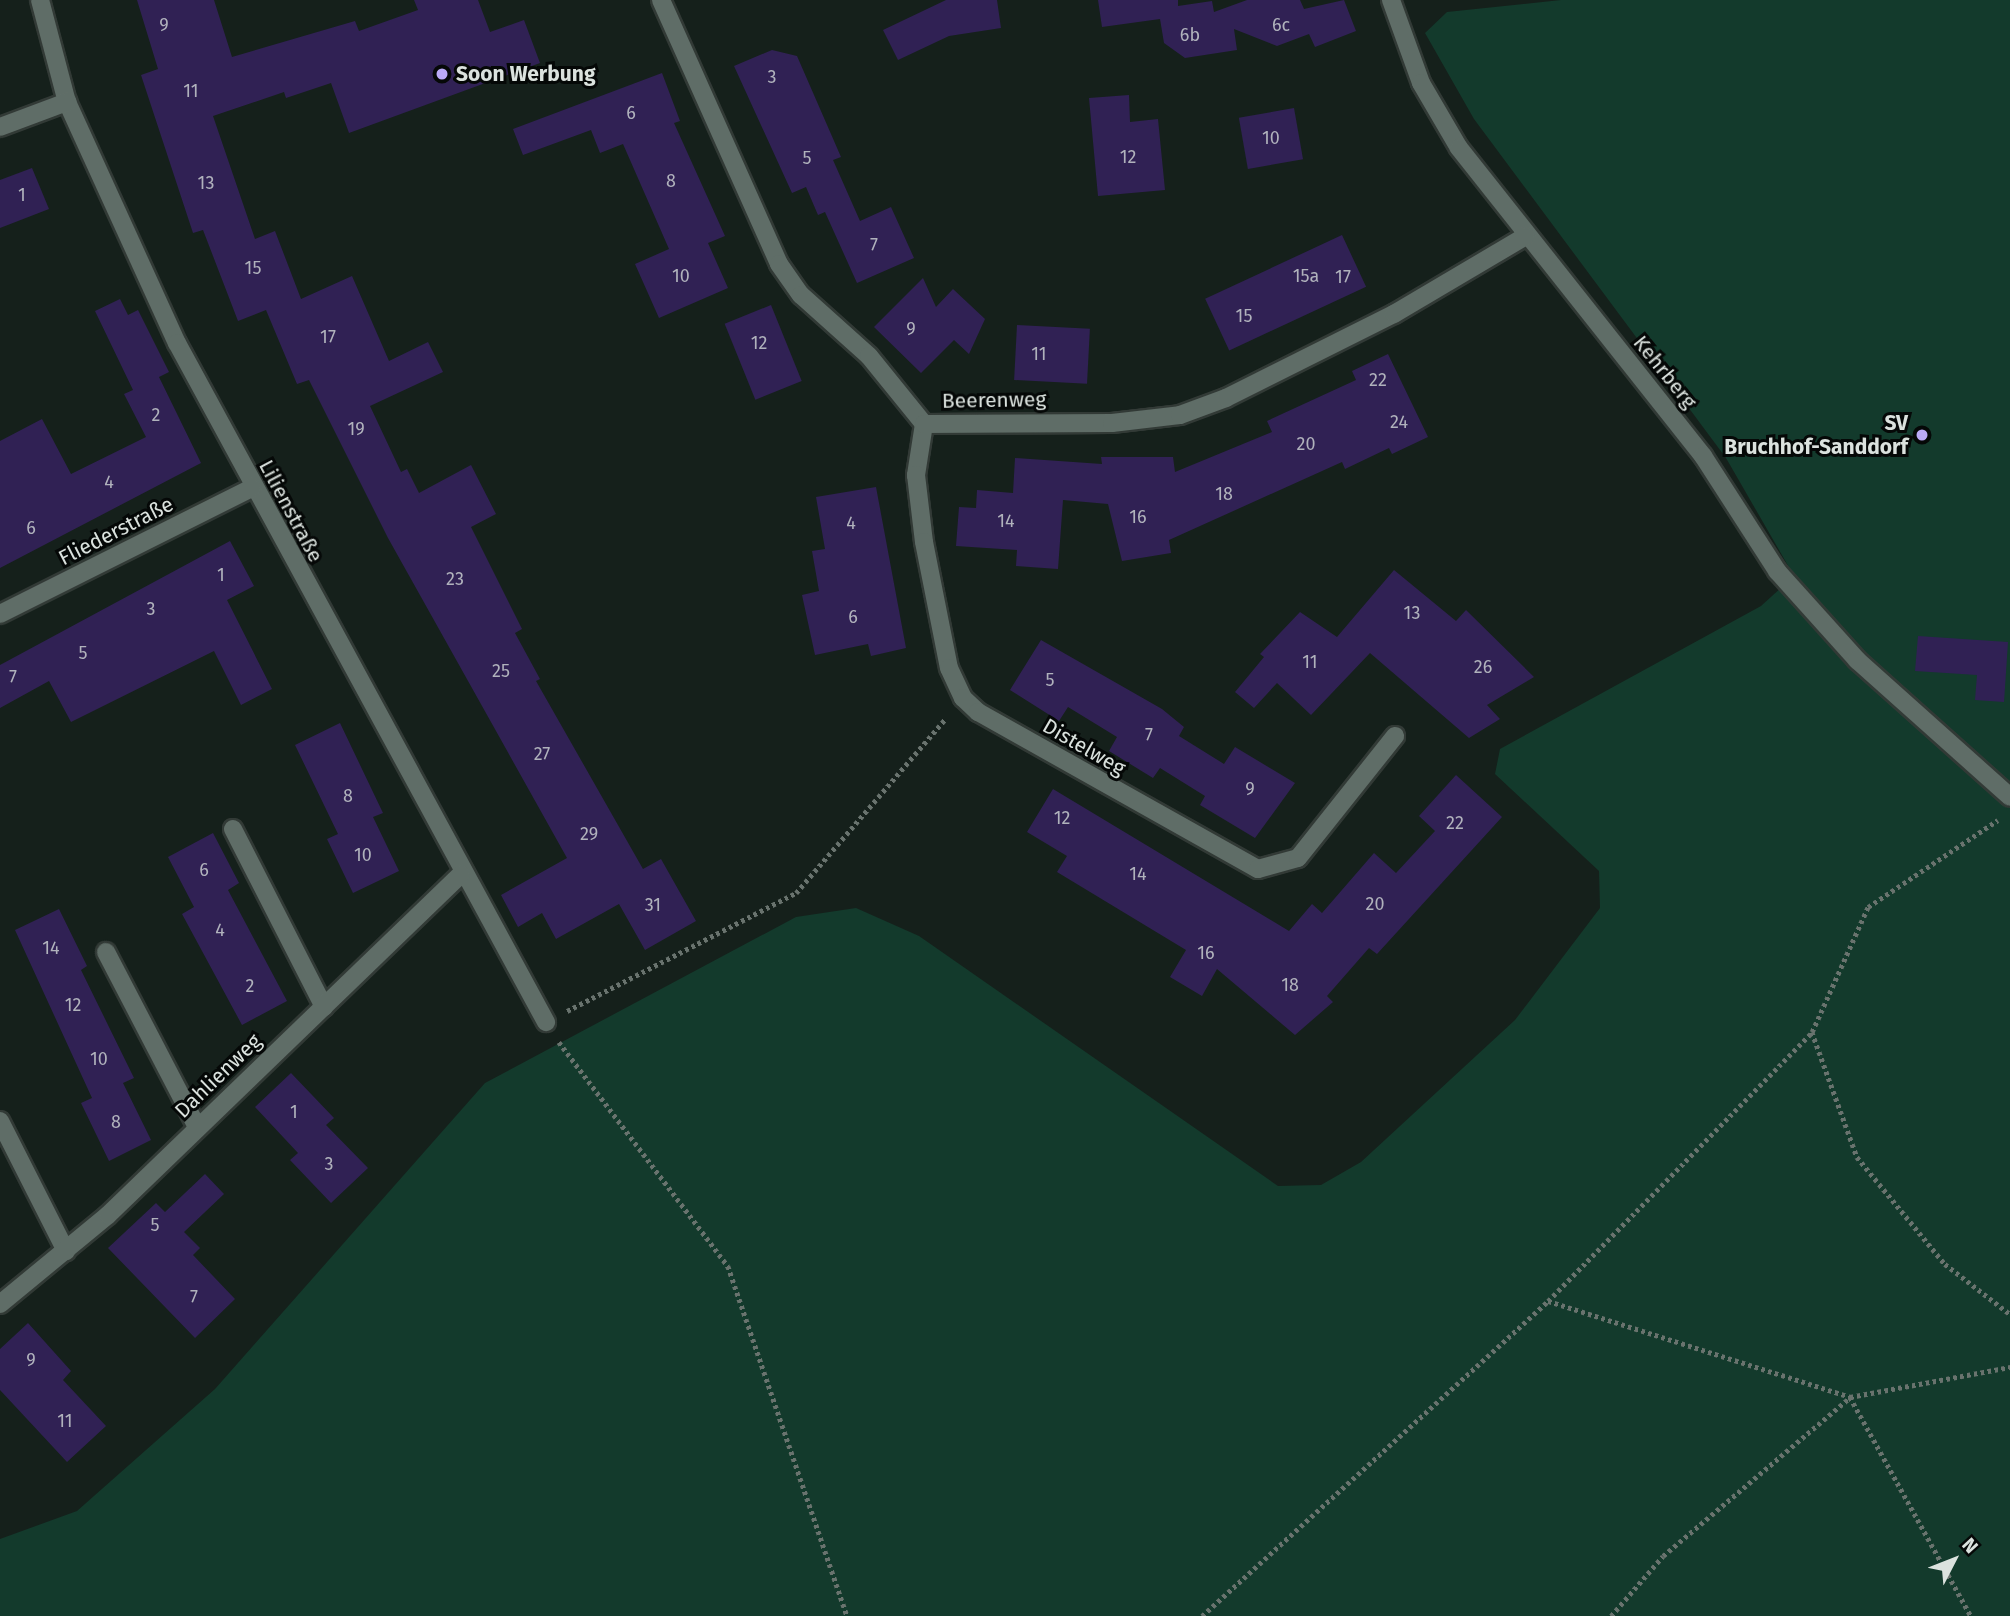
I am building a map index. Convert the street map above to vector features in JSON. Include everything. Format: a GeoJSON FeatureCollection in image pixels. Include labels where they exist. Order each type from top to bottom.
{"type":"FeatureCollection","features":[{"type":"Feature","properties":{"kind":"street","name":"Lilienstraße"},"geometry":{"type":"LineString","coordinates":[[40,0],[67,102],[177,343],[252,488],[461,874],[546,1022]]}},
{"type":"Feature","properties":{"kind":"street","name":"Beerenweg"},"geometry":{"type":"LineString","coordinates":[[661,0],[779,264],[800,295],[869,356],[924,424],[1112,423],[1180,415],[1226,398],[1394,314],[1527,236]]}},
{"type":"Feature","properties":{"kind":"street","name":"Kehrberg"},"geometry":{"type":"LineString","coordinates":[[1391,0],[1421,83],[1459,148],[1703,456],[1777,571],[1857,660],[2010,797]]}},
{"type":"Feature","properties":{"kind":"street"},"geometry":{"type":"LineString","coordinates":[[0,127],[67,102]]}},
{"type":"Feature","properties":{"kind":"street","name":"Distelweg"},"geometry":{"type":"LineString","coordinates":[[924,424],[916,475],[924,542],[949,668],[963,698],[990,719],[1258,869],[1298,858],[1395,736]]}},
{"type":"Feature","properties":{"kind":"street","name":"Fliederstraße"},"geometry":{"type":"LineString","coordinates":[[0,614],[252,488]]}},
{"type":"Feature","properties":{"kind":"street"},"geometry":{"type":"LineString","coordinates":[[233,829],[324,1007]]}},
{"type":"Feature","properties":{"kind":"street","name":"Dahlienweg"},"geometry":{"type":"LineString","coordinates":[[0,1304],[66,1251],[461,874]]}},
{"type":"Feature","properties":{"kind":"street"},"geometry":{"type":"LineString","coordinates":[[106,952],[197,1127]]}},
{"type":"Feature","properties":{"kind":"street"},"geometry":{"type":"LineString","coordinates":[[0,1121],[66,1251]]}},
{"type":"Feature","properties":{"kind":"path"},"geometry":{"type":"LineString","coordinates":[[847,1616],[728,1266],[546,1022],[796,893],[963,698]]}},
{"type":"Feature","properties":{"kind":"path"},"geometry":{"type":"LineString","coordinates":[[1202,1616],[1548,1301],[1812,1032],[1868,907],[2010,812]]}},
{"type":"Feature","properties":{"kind":"path"},"geometry":{"type":"LineString","coordinates":[[1812,1032],[1857,1157],[1945,1264],[2010,1314]]}},
{"type":"Feature","properties":{"kind":"path"},"geometry":{"type":"LineString","coordinates":[[1548,1301],[1850,1397],[2010,1367]]}},
{"type":"Feature","properties":{"kind":"path"},"geometry":{"type":"LineString","coordinates":[[1611,1616],[1663,1556],[1850,1397]]}},
{"type":"Feature","properties":{"kind":"path"},"geometry":{"type":"LineString","coordinates":[[1850,1397],[1971,1616]]}},
{"type":"Feature","properties":{"kind":"green space"},"geometry":{"type":"Polygon","coordinates":[[[1561,0],[2010,0],[2010,1616],[0,1616],[0,1539],[77,1511],[215,1389],[485,1083],[796,917],[856,908],[919,936],[1278,1186],[1321,1185],[1361,1162],[1515,1020],[1600,908],[1599,871],[1495,774],[1500,749],[1761,606],[1794,576],[1726,458],[1474,119],[1425,33],[1447,12],[1561,0]]]}},
{"type":"Feature","properties":{"kind":"building"},"geometry":{"type":"Polygon","coordinates":[[[137,0],[214,0],[232,57],[355,21],[359,31],[418,10],[414,0],[478,0],[490,32],[524,20],[540,63],[349,133],[331,83],[286,98],[284,92],[213,116],[255,239],[275,231],[301,299],[352,276],[389,361],[428,342],[443,372],[370,406],[401,472],[407,469],[419,493],[471,465],[496,514],[471,527],[522,629],[515,633],[540,679],[536,681],[643,869],[661,859],[696,921],[645,950],[619,904],[556,939],[542,913],[518,927],[501,895],[567,858],[388,538],[309,380],[297,384],[266,310],[238,321],[203,230],[193,233],[141,75],[158,69],[137,0]]]}},
{"type":"Feature","properties":{"kind":"building"},"geometry":{"type":"Polygon","coordinates":[[[946,0],[997,0],[1001,28],[949,36],[898,60],[883,30],[946,0]]]}},
{"type":"Feature","properties":{"kind":"building"},"geometry":{"type":"Polygon","coordinates":[[[1098,0],[1178,0],[1178,6],[1212,1],[1214,12],[1247,0],[1300,0],[1304,9],[1344,0],[1356,31],[1315,47],[1309,34],[1277,46],[1234,29],[1237,50],[1185,58],[1164,43],[1160,19],[1102,27],[1098,0]]]}},
{"type":"Feature","properties":{"kind":"building"},"geometry":{"type":"Polygon","coordinates":[[[772,50],[797,56],[841,157],[833,160],[860,221],[891,207],[914,258],[857,283],[825,212],[818,215],[806,187],[792,193],[734,66],[772,50]]]}},
{"type":"Feature","properties":{"kind":"building"},"geometry":{"type":"Polygon","coordinates":[[[662,73],[680,121],[674,123],[725,236],[708,243],[728,288],[659,318],[635,264],[669,249],[623,144],[600,153],[591,130],[523,155],[513,129],[662,73]]]}},
{"type":"Feature","properties":{"kind":"building"},"geometry":{"type":"Polygon","coordinates":[[[1129,95],[1130,122],[1158,119],[1165,190],[1098,196],[1089,98],[1129,95]]]}},
{"type":"Feature","properties":{"kind":"building"},"geometry":{"type":"Polygon","coordinates":[[[1294,108],[1303,159],[1248,169],[1239,118],[1294,108]]]}},
{"type":"Feature","properties":{"kind":"building"},"geometry":{"type":"Polygon","coordinates":[[[32,168],[49,209],[0,228],[0,180],[32,168]]]}},
{"type":"Feature","properties":{"kind":"building"},"geometry":{"type":"Polygon","coordinates":[[[1342,235],[1366,287],[1229,350],[1205,299],[1342,235]]]}},
{"type":"Feature","properties":{"kind":"building"},"geometry":{"type":"Polygon","coordinates":[[[923,278],[936,307],[953,289],[985,319],[969,354],[954,340],[921,373],[874,327],[923,278]]]}},
{"type":"Feature","properties":{"kind":"building"},"geometry":{"type":"Polygon","coordinates":[[[120,299],[128,315],[138,310],[169,372],[159,377],[201,463],[0,568],[0,441],[42,419],[71,474],[146,437],[124,394],[133,390],[95,311],[120,299]]]}},
{"type":"Feature","properties":{"kind":"building"},"geometry":{"type":"Polygon","coordinates":[[[771,305],[802,381],[755,400],[725,324],[771,305]]]}},
{"type":"Feature","properties":{"kind":"building"},"geometry":{"type":"Polygon","coordinates":[[[1017,325],[1090,329],[1087,384],[1014,380],[1017,325]]]}},
{"type":"Feature","properties":{"kind":"building"},"geometry":{"type":"Polygon","coordinates":[[[1388,354],[1428,437],[1392,454],[1389,448],[1345,469],[1342,462],[1169,540],[1171,553],[1122,561],[1108,504],[1063,500],[1058,569],[1016,566],[1017,550],[956,546],[959,507],[976,508],[977,490],[1013,493],[1015,458],[1102,464],[1101,457],[1173,457],[1175,472],[1272,432],[1267,421],[1356,380],[1352,371],[1388,354]]]}},
{"type":"Feature","properties":{"kind":"building"},"geometry":{"type":"Polygon","coordinates":[[[876,487],[906,648],[871,656],[868,644],[815,655],[802,595],[819,591],[812,551],[825,549],[816,497],[876,487]]]}},
{"type":"Feature","properties":{"kind":"building"},"geometry":{"type":"Polygon","coordinates":[[[230,541],[254,586],[227,600],[272,689],[241,705],[214,651],[71,722],[49,681],[0,708],[0,665],[230,541]]]}},
{"type":"Feature","properties":{"kind":"building"},"geometry":{"type":"Polygon","coordinates":[[[1394,570],[1456,621],[1466,610],[1534,677],[1487,705],[1500,719],[1469,738],[1370,653],[1311,715],[1277,683],[1254,708],[1235,692],[1264,657],[1260,654],[1300,612],[1337,637],[1394,570]]]}},
{"type":"Feature","properties":{"kind":"building"},"geometry":{"type":"Polygon","coordinates":[[[1918,636],[2008,642],[2004,702],[1975,700],[1977,675],[1915,671],[1918,636]]]}},
{"type":"Feature","properties":{"kind":"building"},"geometry":{"type":"Polygon","coordinates":[[[1041,640],[1162,709],[1184,727],[1179,736],[1224,764],[1235,747],[1295,783],[1255,838],[1200,805],[1205,796],[1160,768],[1153,778],[1109,751],[1117,737],[1068,707],[1059,721],[1010,690],[1041,640]]]}},
{"type":"Feature","properties":{"kind":"building"},"geometry":{"type":"Polygon","coordinates":[[[340,723],[383,813],[373,817],[399,871],[353,893],[327,839],[338,834],[295,745],[340,723]]]}},
{"type":"Feature","properties":{"kind":"building"},"geometry":{"type":"Polygon","coordinates":[[[1456,775],[1502,817],[1377,954],[1369,948],[1327,996],[1333,1002],[1295,1035],[1217,969],[1202,996],[1170,977],[1186,950],[1057,872],[1067,856],[1027,832],[1053,789],[1289,931],[1312,904],[1322,913],[1374,853],[1396,873],[1435,831],[1419,816],[1456,775]]]}},
{"type":"Feature","properties":{"kind":"building"},"geometry":{"type":"Polygon","coordinates":[[[213,833],[239,883],[228,890],[287,1001],[242,1025],[182,914],[194,907],[168,857],[213,833]]]}},
{"type":"Feature","properties":{"kind":"building"},"geometry":{"type":"Polygon","coordinates":[[[59,909],[87,966],[81,970],[134,1078],[123,1083],[151,1140],[109,1161],[81,1103],[92,1098],[15,930],[59,909]]]}},
{"type":"Feature","properties":{"kind":"building"},"geometry":{"type":"Polygon","coordinates":[[[291,1073],[334,1118],[326,1125],[368,1168],[331,1203],[290,1160],[298,1153],[255,1107],[291,1073]]]}},
{"type":"Feature","properties":{"kind":"building"},"geometry":{"type":"Polygon","coordinates":[[[205,1174],[224,1194],[184,1232],[200,1248],[193,1255],[235,1299],[195,1338],[108,1248],[156,1203],[165,1212],[205,1174]]]}},
{"type":"Feature","properties":{"kind":"building"},"geometry":{"type":"Polygon","coordinates":[[[28,1323],[71,1371],[63,1380],[106,1426],[67,1462],[0,1390],[0,1349],[28,1323]]]}},
{"type":"Feature","properties":{"kind":"place","name":"Soon Werbung"},"geometry":{"type":"Point","coordinates":[442,74]}},
{"type":"Feature","properties":{"kind":"place","name":"SV Bruchhof-Sanddorf"},"geometry":{"type":"Point","coordinates":[1922,435]}}]}
